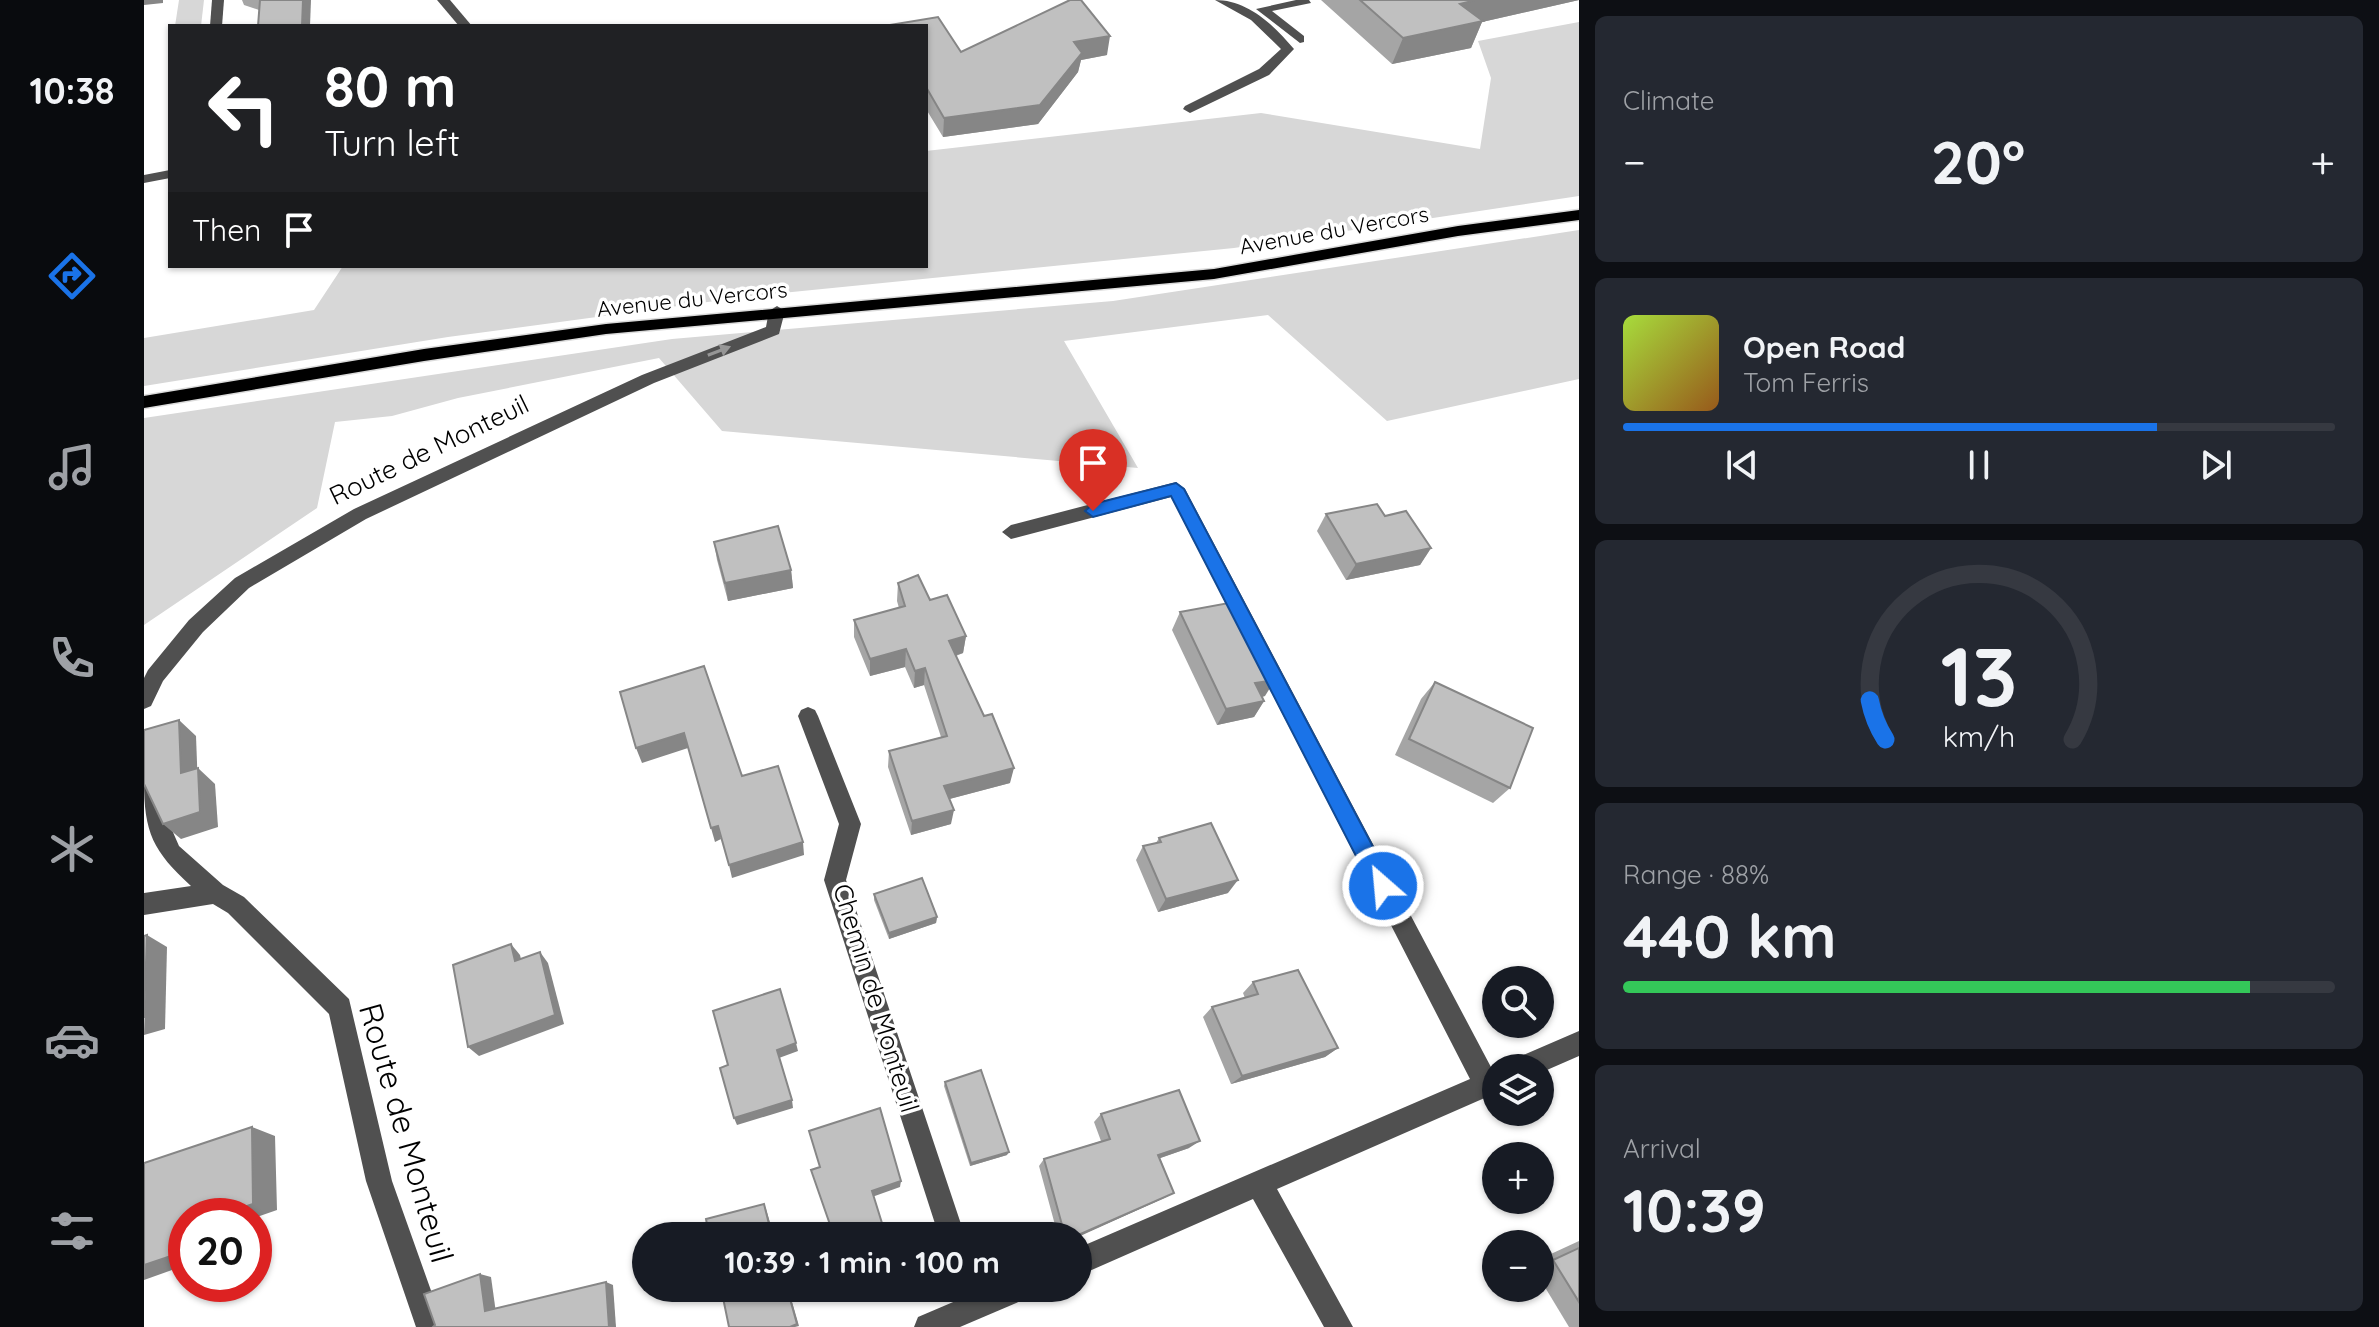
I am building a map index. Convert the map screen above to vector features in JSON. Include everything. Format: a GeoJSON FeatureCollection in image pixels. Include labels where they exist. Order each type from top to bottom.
{"type":"FeatureCollection","features":[{"type":"Feature","properties":{"kind":"main road","name":"Avenue du Vercors"},"geometry":{"type":"LineString","coordinates":[[144,402],[424,355],[606,329],[777,311],[1214,274],[1458,231],[1579,215]]}},
{"type":"Feature","properties":{"kind":"street"},"geometry":{"type":"LineString","coordinates":[[216,24],[218,0]]}},
{"type":"Feature","properties":{"kind":"street"},"geometry":{"type":"LineString","coordinates":[[443,0],[464,24]]}},
{"type":"Feature","properties":{"kind":"street"},"geometry":{"type":"LineString","coordinates":[[1190,109],[1264,72],[1288,49],[1255,17],[1221,0]]}},
{"type":"Feature","properties":{"kind":"street"},"geometry":{"type":"LineString","coordinates":[[1300,39],[1262,9],[1305,3],[1302,0]]}},
{"type":"Feature","properties":{"kind":"street"},"geometry":{"type":"LineString","coordinates":[[144,179],[168,174]]}},
{"type":"Feature","properties":{"kind":"street","name":"Route de Monteuil"},"geometry":{"type":"LineString","coordinates":[[144,700],[155,676],[196,626],[242,583],[360,514],[648,379],[773,330],[777,311]]}},
{"type":"Feature","properties":{"kind":"street"},"geometry":{"type":"LineString","coordinates":[[1011,532],[1176,489],[1482,1065]]}},
{"type":"Feature","properties":{"kind":"street","name":"Chemin de Monteuil"},"geometry":{"type":"LineString","coordinates":[[808,716],[850,824],[835,880],[947,1222]]}},
{"type":"Feature","properties":{"kind":"street","name":"Route de Monteuil"},"geometry":{"type":"LineString","coordinates":[[144,791],[171,853],[215,893],[236,905],[340,1008],[379,1181],[430,1327]]}},
{"type":"Feature","properties":{"kind":"street"},"geometry":{"type":"LineString","coordinates":[[144,904],[215,893]]}},
{"type":"Feature","properties":{"kind":"street"},"geometry":{"type":"LineString","coordinates":[[1554,1054],[1579,1043]]}},
{"type":"Feature","properties":{"kind":"street"},"geometry":{"type":"LineString","coordinates":[[1092,1256],[1482,1086]]}},
{"type":"Feature","properties":{"kind":"street"},"geometry":{"type":"LineString","coordinates":[[1259,1183],[1339,1327]]}},
{"type":"Feature","properties":{"kind":"street"},"geometry":{"type":"LineString","coordinates":[[928,1327],[965,1302]]}},
{"type":"Feature","properties":{"kind":"shaded area"},"geometry":{"type":"Polygon","coordinates":[[[179,0],[204,0],[201,24],[175,24],[179,0]]]}},
{"type":"Feature","properties":{"kind":"shaded area"},"geometry":{"type":"Polygon","coordinates":[[[1579,22],[1579,196],[1234,248],[752,296],[448,337],[144,386],[144,338],[314,310],[342,268],[928,268],[928,151],[1261,113],[1480,149],[1491,78],[1478,41],[1579,22]]]}},
{"type":"Feature","properties":{"kind":"shaded area"},"geometry":{"type":"Polygon","coordinates":[[[1579,230],[1579,379],[1387,421],[1268,315],[1064,341],[1138,468],[722,431],[659,358],[458,398],[392,416],[335,422],[317,508],[144,625],[144,418],[672,339],[1113,301],[1579,230]]]}},
{"type":"Feature","properties":{"kind":"building"},"geometry":{"type":"Polygon","coordinates":[[[260,0],[303,0],[302,24],[258,24],[260,0]]]}},
{"type":"Feature","properties":{"kind":"building"},"geometry":{"type":"Polygon","coordinates":[[[1070,0],[1081,0],[1110,36],[1074,42],[1082,53],[1040,105],[944,118],[928,90],[928,24],[896,24],[938,17],[961,52],[1070,0]]]}},
{"type":"Feature","properties":{"kind":"building"},"geometry":{"type":"Polygon","coordinates":[[[1360,0],[1476,0],[1460,4],[1483,21],[1403,38],[1360,0]]]}},
{"type":"Feature","properties":{"kind":"building"},"geometry":{"type":"Polygon","coordinates":[[[1377,504],[1385,516],[1406,511],[1431,548],[1356,564],[1326,514],[1377,504]]]}},
{"type":"Feature","properties":{"kind":"building"},"geometry":{"type":"Polygon","coordinates":[[[778,526],[791,570],[725,583],[714,542],[778,526]]]}},
{"type":"Feature","properties":{"kind":"building"},"geometry":{"type":"Polygon","coordinates":[[[918,575],[930,600],[947,595],[966,636],[949,641],[984,716],[992,714],[1014,768],[944,786],[954,810],[912,821],[889,751],[947,736],[925,668],[915,671],[906,649],[870,659],[854,620],[905,606],[898,583],[918,575]]]}},
{"type":"Feature","properties":{"kind":"building"},"geometry":{"type":"Polygon","coordinates":[[[1234,602],[1275,680],[1255,683],[1264,701],[1226,709],[1180,612],[1234,602]]]}},
{"type":"Feature","properties":{"kind":"building"},"geometry":{"type":"Polygon","coordinates":[[[704,666],[742,776],[778,766],[803,842],[729,865],[718,826],[711,828],[684,733],[636,748],[620,692],[704,666]]]}},
{"type":"Feature","properties":{"kind":"building"},"geometry":{"type":"Polygon","coordinates":[[[1435,682],[1533,728],[1510,788],[1409,739],[1435,682]]]}},
{"type":"Feature","properties":{"kind":"building"},"geometry":{"type":"Polygon","coordinates":[[[179,720],[181,773],[198,768],[200,812],[163,824],[144,784],[144,730],[179,720]]]}},
{"type":"Feature","properties":{"kind":"building"},"geometry":{"type":"Polygon","coordinates":[[[1211,823],[1238,880],[1166,899],[1143,846],[1161,842],[1159,838],[1211,823]]]}},
{"type":"Feature","properties":{"kind":"building"},"geometry":{"type":"Polygon","coordinates":[[[922,878],[937,917],[889,933],[874,894],[922,878]]]}},
{"type":"Feature","properties":{"kind":"building"},"geometry":{"type":"Polygon","coordinates":[[[147,935],[144,1018],[144,936],[147,935]]]}},
{"type":"Feature","properties":{"kind":"building"},"geometry":{"type":"Polygon","coordinates":[[[511,944],[515,961],[540,952],[555,1015],[468,1047],[453,965],[511,944]]]}},
{"type":"Feature","properties":{"kind":"building"},"geometry":{"type":"Polygon","coordinates":[[[1298,970],[1338,1048],[1242,1076],[1212,1007],[1258,994],[1253,982],[1298,970]]]}},
{"type":"Feature","properties":{"kind":"building"},"geometry":{"type":"Polygon","coordinates":[[[780,989],[796,1043],[777,1050],[792,1100],[734,1118],[720,1068],[728,1065],[713,1011],[780,989]]]}},
{"type":"Feature","properties":{"kind":"building"},"geometry":{"type":"Polygon","coordinates":[[[981,1070],[1009,1152],[971,1163],[945,1082],[981,1070]]]}},
{"type":"Feature","properties":{"kind":"building"},"geometry":{"type":"Polygon","coordinates":[[[1179,1090],[1200,1141],[1158,1155],[1174,1193],[1092,1229],[1092,1222],[1061,1222],[1044,1159],[1110,1139],[1101,1114],[1179,1090]]]}},
{"type":"Feature","properties":{"kind":"building"},"geometry":{"type":"Polygon","coordinates":[[[880,1108],[901,1181],[872,1191],[882,1222],[829,1222],[811,1170],[820,1167],[809,1131],[880,1108]]]}},
{"type":"Feature","properties":{"kind":"building"},"geometry":{"type":"Polygon","coordinates":[[[252,1127],[253,1198],[168,1198],[168,1257],[144,1265],[144,1163],[252,1127]]]}},
{"type":"Feature","properties":{"kind":"building"},"geometry":{"type":"Polygon","coordinates":[[[764,1204],[768,1222],[707,1222],[706,1219],[764,1204]]]}},
{"type":"Feature","properties":{"kind":"building"},"geometry":{"type":"Polygon","coordinates":[[[1579,1248],[1579,1302],[1554,1262],[1579,1248]]]}},
{"type":"Feature","properties":{"kind":"building"},"geometry":{"type":"Polygon","coordinates":[[[480,1274],[485,1311],[606,1282],[609,1327],[433,1327],[435,1325],[424,1294],[480,1274]]]}},
{"type":"Feature","properties":{"kind":"building"},"geometry":{"type":"Polygon","coordinates":[[[724,1302],[791,1302],[797,1324],[790,1327],[729,1327],[724,1302]]]}},
{"type":"Feature","properties":{"kind":"route"},"geometry":{"type":"LineString","coordinates":[[1093,511],[1176,489],[1383,886]]}}]}
